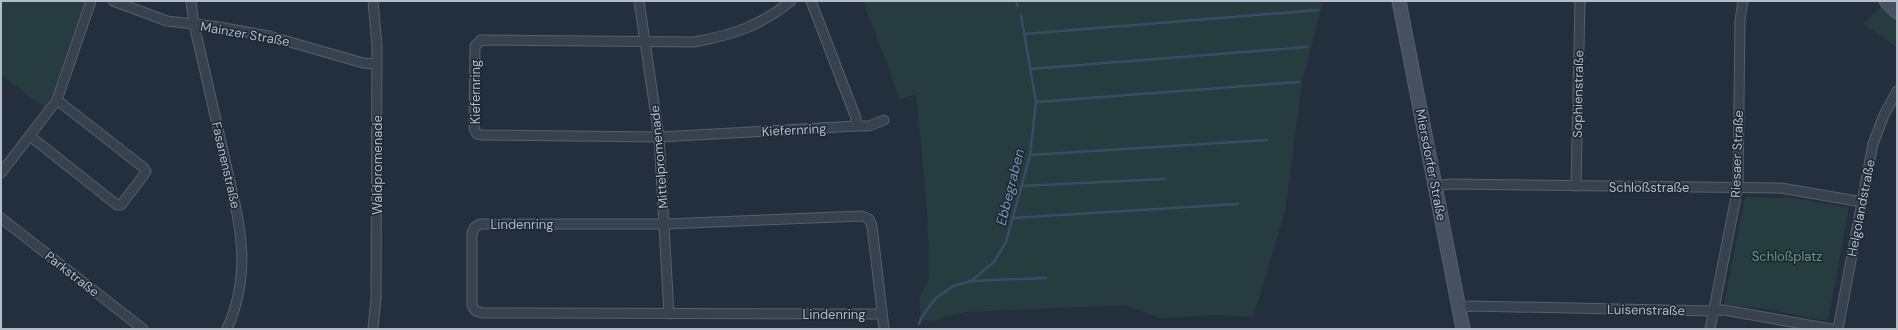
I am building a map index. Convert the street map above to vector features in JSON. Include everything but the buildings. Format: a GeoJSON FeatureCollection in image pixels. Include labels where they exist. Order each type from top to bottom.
{"type":"FeatureCollection","features":[{"type":"Feature","properties":{"kind":"street"},"geometry":{"type":"LineString","coordinates":[[1,173],[57,100],[91,1]]}},
{"type":"Feature","properties":{"kind":"street","name":"Mainzer Straße"},"geometry":{"type":"LineString","coordinates":[[113,1],[167,21],[227,28],[269,36],[363,63],[378,64]]}},
{"type":"Feature","properties":{"kind":"street","name":"Fasanenstraße"},"geometry":{"type":"LineString","coordinates":[[191,1],[194,25],[242,237],[241,279],[237,302],[227,329]]}},
{"type":"Feature","properties":{"kind":"street","name":"Waldpromenade"},"geometry":{"type":"LineString","coordinates":[[373,1],[378,64],[376,290],[373,329]]}},
{"type":"Feature","properties":{"kind":"street","name":"Mittelpromenade"},"geometry":{"type":"LineString","coordinates":[[639,1],[659,137],[669,314]]}},
{"type":"Feature","properties":{"kind":"street","name":"Kiefernring"},"geometry":{"type":"LineString","coordinates":[[791,1],[770,17],[730,35],[694,42],[480,40],[475,46],[474,130],[476,134],[482,135],[659,137],[869,126],[884,120]]}},
{"type":"Feature","properties":{"kind":"street"},"geometry":{"type":"LineString","coordinates":[[811,1],[848,94],[856,118],[856,126]]}},
{"type":"Feature","properties":{"kind":"street","name":"Miersdorfer Straße"},"geometry":{"type":"LineString","coordinates":[[1399,1],[1463,329]]}},
{"type":"Feature","properties":{"kind":"street","name":"Sophienstraße"},"geometry":{"type":"LineString","coordinates":[[1576,186],[1580,1]]}},
{"type":"Feature","properties":{"kind":"street","name":"Riesaer Straße"},"geometry":{"type":"LineString","coordinates":[[1710,329],[1738,188],[1740,20],[1743,1]]}},
{"type":"Feature","properties":{"kind":"street"},"geometry":{"type":"LineString","coordinates":[[1886,1],[1897,12]]}},
{"type":"Feature","properties":{"kind":"street","name":"Helgolandstraße"},"geometry":{"type":"LineString","coordinates":[[1838,329],[1876,135],[1884,115],[1897,91]]}},
{"type":"Feature","properties":{"kind":"street"},"geometry":{"type":"LineString","coordinates":[[30,136],[117,205],[121,204],[140,180],[145,173],[144,168],[57,100]]}},
{"type":"Feature","properties":{"kind":"street","name":"Schloßstraße"},"geometry":{"type":"LineString","coordinates":[[1435,186],[1450,184],[1797,190],[1862,202]]}},
{"type":"Feature","properties":{"kind":"street","name":"Lindenring"},"geometry":{"type":"LineString","coordinates":[[882,314],[482,313],[476,311],[472,306],[472,233],[475,227],[480,224],[665,224],[854,215],[866,217],[869,219],[872,226],[884,329]]}},
{"type":"Feature","properties":{"kind":"street","name":"Parkstraße"},"geometry":{"type":"LineString","coordinates":[[1,218],[143,329]]}},
{"type":"Feature","properties":{"kind":"street","name":"Luisenstraße"},"geometry":{"type":"LineString","coordinates":[[1459,308],[1470,306],[1724,310],[1832,329]]}},
{"type":"Feature","properties":{"kind":"green space"},"geometry":{"type":"Polygon","coordinates":[[[1,1],[96,1],[61,99],[53,94],[44,107],[1,75],[1,1]]]}},
{"type":"Feature","properties":{"kind":"green space"},"geometry":{"type":"Polygon","coordinates":[[[863,1],[1323,1],[1302,83],[1285,212],[1253,317],[1216,315],[1159,318],[1126,305],[966,312],[932,321],[922,320],[919,300],[928,282],[929,262],[927,210],[916,94],[899,99],[863,1]]]}},
{"type":"Feature","properties":{"kind":"green space"},"geometry":{"type":"Polygon","coordinates":[[[1878,1],[1897,1],[1897,47],[1863,24],[1882,5],[1878,1]]]}},
{"type":"Feature","properties":{"kind":"green space","name":"Schloßplatz"},"geometry":{"type":"Polygon","coordinates":[[[1745,197],[1793,198],[1849,208],[1828,321],[1772,310],[1724,304],[1745,197]]]}},
{"type":"Feature","properties":{"kind":"waterway","name":"Ebbegraben"},"geometry":{"type":"LineString","coordinates":[[1016,1],[1018,6]]}},
{"type":"Feature","properties":{"kind":"waterway"},"geometry":{"type":"LineString","coordinates":[[1024,34],[1318,10]]}},
{"type":"Feature","properties":{"kind":"waterway","name":"Ebbegraben"},"geometry":{"type":"LineString","coordinates":[[919,324],[921,318],[935,299],[953,286],[971,281],[994,262],[1006,242],[1030,155],[1036,102],[1021,15]]}},
{"type":"Feature","properties":{"kind":"waterway"},"geometry":{"type":"LineString","coordinates":[[1030,69],[1307,47]]}},
{"type":"Feature","properties":{"kind":"waterway"},"geometry":{"type":"LineString","coordinates":[[1036,102],[1299,82]]}},
{"type":"Feature","properties":{"kind":"waterway"},"geometry":{"type":"LineString","coordinates":[[1030,155],[1267,140]]}},
{"type":"Feature","properties":{"kind":"waterway"},"geometry":{"type":"LineString","coordinates":[[1021,186],[1165,179]]}},
{"type":"Feature","properties":{"kind":"waterway"},"geometry":{"type":"LineString","coordinates":[[1013,218],[1238,204]]}},
{"type":"Feature","properties":{"kind":"waterway"},"geometry":{"type":"LineString","coordinates":[[971,281],[1046,278]]}}]}
